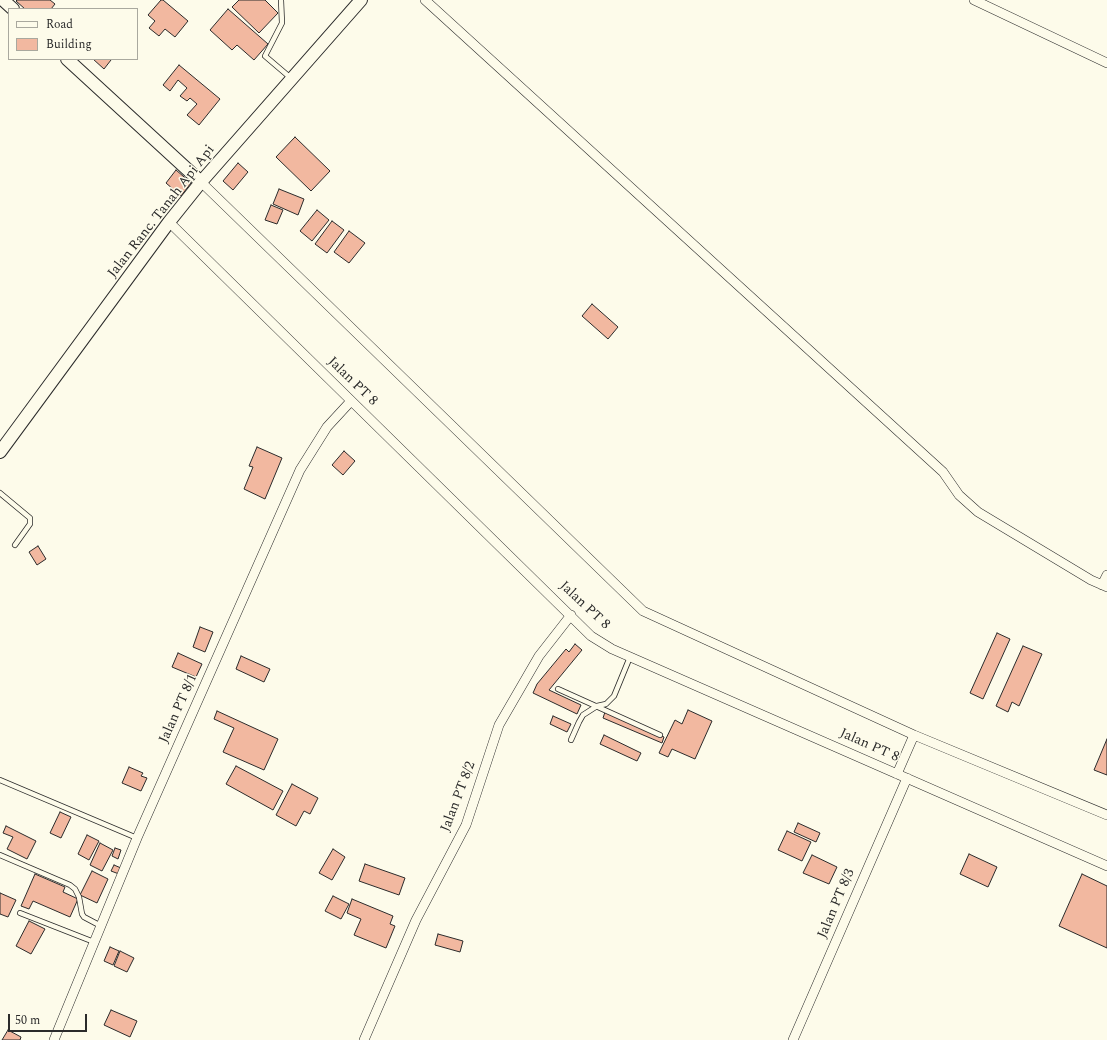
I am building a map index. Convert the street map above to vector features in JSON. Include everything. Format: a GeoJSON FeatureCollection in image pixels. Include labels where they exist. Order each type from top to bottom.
{"type":"FeatureCollection","features":[{"type":"Feature","properties":{"kind":"street"},"geometry":{"type":"LineString","coordinates":[[3,0],[12,8]]}},
{"type":"Feature","properties":{"kind":"street","name":"Jalan Ranc. Tanah Api Api"},"geometry":{"type":"LineString","coordinates":[[0,452],[169,222],[201,182],[360,0]]}},
{"type":"Feature","properties":{"kind":"street"},"geometry":{"type":"LineString","coordinates":[[425,0],[943,472],[959,495],[978,512],[1090,580],[1104,586],[1107,575]]}},
{"type":"Feature","properties":{"kind":"street"},"geometry":{"type":"LineString","coordinates":[[974,0],[1107,63]]}},
{"type":"Feature","properties":{"kind":"street"},"geometry":{"type":"LineString","coordinates":[[68,60],[201,182],[643,611],[914,735],[1107,815]]}},
{"type":"Feature","properties":{"kind":"street","name":"Jalan PT 8"},"geometry":{"type":"LineString","coordinates":[[169,222],[571,614],[591,636],[612,649],[1107,866]]}},
{"type":"Feature","properties":{"kind":"street","name":"Jalan PT 8/1"},"geometry":{"type":"LineString","coordinates":[[54,1040],[137,838],[300,470],[327,427],[351,401]]}},
{"type":"Feature","properties":{"kind":"street","name":"Jalan PT 8/2"},"geometry":{"type":"LineString","coordinates":[[364,1040],[416,920],[466,825],[500,725],[539,656],[571,614]]}},
{"type":"Feature","properties":{"kind":"street"},"geometry":{"type":"LineString","coordinates":[[898,774],[914,735]]}},
{"type":"Feature","properties":{"kind":"street","name":"Jalan PT 8/3"},"geometry":{"type":"LineString","coordinates":[[793,1040],[907,778]]}},
{"type":"Feature","properties":{"kind":"lane"},"geometry":{"type":"LineString","coordinates":[[281,0],[282,23],[265,56],[292,78]]}},
{"type":"Feature","properties":{"kind":"lane"},"geometry":{"type":"LineString","coordinates":[[0,493],[30,518],[30,524],[15,545]]}},
{"type":"Feature","properties":{"kind":"lane"},"geometry":{"type":"LineString","coordinates":[[571,740],[583,715],[596,706],[606,704],[614,696],[630,657]]}},
{"type":"Feature","properties":{"kind":"lane"},"geometry":{"type":"LineString","coordinates":[[558,690],[660,734]]}},
{"type":"Feature","properties":{"kind":"lane"},"geometry":{"type":"LineString","coordinates":[[0,780],[137,838]]}},
{"type":"Feature","properties":{"kind":"lane"},"geometry":{"type":"LineString","coordinates":[[0,855],[70,885],[75,889],[79,898],[84,917],[101,926]]}},
{"type":"Feature","properties":{"kind":"lane"},"geometry":{"type":"LineString","coordinates":[[20,913],[94,942]]}},
{"type":"Feature","properties":{"kind":"building"},"geometry":{"type":"Polygon","coordinates":[[[50,0],[55,4],[52,8],[24,8],[16,1],[50,0]]]}},
{"type":"Feature","properties":{"kind":"building"},"geometry":{"type":"Polygon","coordinates":[[[161,0],[163,0],[188,21],[175,37],[165,29],[159,36],[149,28],[155,21],[148,15],[161,0]]]}},
{"type":"Feature","properties":{"kind":"building"},"geometry":{"type":"Polygon","coordinates":[[[239,0],[265,0],[278,13],[259,33],[232,7],[239,0]]]}},
{"type":"Feature","properties":{"kind":"building"},"geometry":{"type":"Polygon","coordinates":[[[228,9],[268,44],[254,60],[237,45],[232,50],[210,30],[228,9]]]}},
{"type":"Feature","properties":{"kind":"building"},"geometry":{"type":"Polygon","coordinates":[[[94,60],[111,60],[104,69],[94,60]]]}},
{"type":"Feature","properties":{"kind":"building"},"geometry":{"type":"Polygon","coordinates":[[[179,65],[220,99],[199,125],[187,115],[197,104],[190,98],[187,101],[180,96],[187,88],[178,80],[170,91],[163,85],[179,65]]]}},
{"type":"Feature","properties":{"kind":"building"},"geometry":{"type":"Polygon","coordinates":[[[295,137],[330,171],[311,191],[276,157],[295,137]]]}},
{"type":"Feature","properties":{"kind":"building"},"geometry":{"type":"Polygon","coordinates":[[[238,163],[248,172],[233,190],[223,181],[238,163]]]}},
{"type":"Feature","properties":{"kind":"building"},"geometry":{"type":"Polygon","coordinates":[[[176,170],[191,183],[181,196],[166,183],[176,170]]]}},
{"type":"Feature","properties":{"kind":"building"},"geometry":{"type":"Polygon","coordinates":[[[279,189],[304,199],[298,215],[273,204],[279,189]]]}},
{"type":"Feature","properties":{"kind":"building"},"geometry":{"type":"Polygon","coordinates":[[[271,205],[283,210],[277,224],[265,220],[271,205]]]}},
{"type":"Feature","properties":{"kind":"building"},"geometry":{"type":"Polygon","coordinates":[[[317,210],[329,220],[312,241],[300,231],[317,210]]]}},
{"type":"Feature","properties":{"kind":"building"},"geometry":{"type":"Polygon","coordinates":[[[332,221],[344,230],[327,253],[315,244],[332,221]]]}},
{"type":"Feature","properties":{"kind":"building"},"geometry":{"type":"Polygon","coordinates":[[[349,231],[365,243],[349,263],[334,252],[349,231]]]}},
{"type":"Feature","properties":{"kind":"building"},"geometry":{"type":"Polygon","coordinates":[[[592,304],[618,327],[608,339],[582,316],[592,304]]]}},
{"type":"Feature","properties":{"kind":"building"},"geometry":{"type":"Polygon","coordinates":[[[257,447],[282,458],[265,499],[244,489],[253,467],[249,466],[257,447]]]}},
{"type":"Feature","properties":{"kind":"building"},"geometry":{"type":"Polygon","coordinates":[[[344,451],[355,461],[343,475],[332,465],[344,451]]]}},
{"type":"Feature","properties":{"kind":"building"},"geometry":{"type":"Polygon","coordinates":[[[38,546],[46,559],[37,565],[29,552],[38,546]]]}},
{"type":"Feature","properties":{"kind":"building"},"geometry":{"type":"Polygon","coordinates":[[[200,627],[213,632],[205,652],[193,647],[200,627]]]}},
{"type":"Feature","properties":{"kind":"building"},"geometry":{"type":"Polygon","coordinates":[[[997,633],[1010,639],[983,699],[970,693],[997,633]]]}},
{"type":"Feature","properties":{"kind":"building"},"geometry":{"type":"Polygon","coordinates":[[[575,644],[582,650],[549,690],[581,705],[577,714],[533,693],[537,684],[566,649],[569,652],[575,644]]]}},
{"type":"Feature","properties":{"kind":"building"},"geometry":{"type":"Polygon","coordinates":[[[1023,646],[1042,654],[1019,706],[1012,702],[1008,712],[996,706],[1023,646]]]}},
{"type":"Feature","properties":{"kind":"building"},"geometry":{"type":"Polygon","coordinates":[[[178,653],[202,664],[196,677],[172,667],[178,653]]]}},
{"type":"Feature","properties":{"kind":"building"},"geometry":{"type":"Polygon","coordinates":[[[241,656],[270,669],[264,682],[236,669],[241,656]]]}},
{"type":"Feature","properties":{"kind":"building"},"geometry":{"type":"Polygon","coordinates":[[[688,710],[712,721],[695,759],[672,749],[668,757],[659,753],[675,720],[682,724],[688,710]]]}},
{"type":"Feature","properties":{"kind":"building"},"geometry":{"type":"Polygon","coordinates":[[[217,711],[278,739],[264,770],[223,752],[234,728],[214,719],[217,711]]]}},
{"type":"Feature","properties":{"kind":"building"},"geometry":{"type":"Polygon","coordinates":[[[605,712],[664,737],[662,743],[603,718],[605,712]]]}},
{"type":"Feature","properties":{"kind":"building"},"geometry":{"type":"Polygon","coordinates":[[[553,716],[571,724],[567,732],[550,724],[553,716]]]}},
{"type":"Feature","properties":{"kind":"building"},"geometry":{"type":"Polygon","coordinates":[[[604,735],[641,753],[637,761],[600,744],[604,735]]]}},
{"type":"Feature","properties":{"kind":"building"},"geometry":{"type":"Polygon","coordinates":[[[1107,739],[1107,775],[1094,770],[1107,739]]]}},
{"type":"Feature","properties":{"kind":"building"},"geometry":{"type":"Polygon","coordinates":[[[236,766],[283,791],[273,810],[226,784],[236,766]]]}},
{"type":"Feature","properties":{"kind":"building"},"geometry":{"type":"Polygon","coordinates":[[[129,767],[143,773],[141,776],[147,778],[141,791],[122,783],[129,767]]]}},
{"type":"Feature","properties":{"kind":"building"},"geometry":{"type":"Polygon","coordinates":[[[292,784],[318,798],[310,814],[304,811],[296,826],[276,815],[292,784]]]}},
{"type":"Feature","properties":{"kind":"building"},"geometry":{"type":"Polygon","coordinates":[[[60,812],[71,817],[61,838],[50,833],[60,812]]]}},
{"type":"Feature","properties":{"kind":"building"},"geometry":{"type":"Polygon","coordinates":[[[798,823],[820,833],[816,842],[794,832],[798,823]]]}},
{"type":"Feature","properties":{"kind":"building"},"geometry":{"type":"Polygon","coordinates":[[[6,826],[36,841],[27,859],[7,849],[13,837],[3,833],[6,826]]]}},
{"type":"Feature","properties":{"kind":"building"},"geometry":{"type":"Polygon","coordinates":[[[787,831],[811,842],[802,861],[778,850],[787,831]]]}},
{"type":"Feature","properties":{"kind":"building"},"geometry":{"type":"Polygon","coordinates":[[[87,835],[99,841],[89,860],[78,854],[87,835]]]}},
{"type":"Feature","properties":{"kind":"building"},"geometry":{"type":"Polygon","coordinates":[[[100,843],[113,850],[102,871],[90,865],[100,843]]]}},
{"type":"Feature","properties":{"kind":"building"},"geometry":{"type":"Polygon","coordinates":[[[115,848],[121,850],[118,859],[112,856],[115,848]]]}},
{"type":"Feature","properties":{"kind":"building"},"geometry":{"type":"Polygon","coordinates":[[[333,849],[345,857],[332,880],[319,873],[333,849]]]}},
{"type":"Feature","properties":{"kind":"building"},"geometry":{"type":"Polygon","coordinates":[[[969,854],[997,867],[988,887],[960,874],[969,854]]]}},
{"type":"Feature","properties":{"kind":"building"},"geometry":{"type":"Polygon","coordinates":[[[812,855],[837,867],[829,884],[803,873],[812,855]]]}},
{"type":"Feature","properties":{"kind":"building"},"geometry":{"type":"Polygon","coordinates":[[[365,864],[405,878],[399,895],[359,881],[365,864]]]}},
{"type":"Feature","properties":{"kind":"building"},"geometry":{"type":"Polygon","coordinates":[[[114,865],[121,868],[119,874],[111,871],[114,865]]]}},
{"type":"Feature","properties":{"kind":"building"},"geometry":{"type":"Polygon","coordinates":[[[92,871],[108,879],[97,903],[80,895],[92,871]]]}},
{"type":"Feature","properties":{"kind":"building"},"geometry":{"type":"Polygon","coordinates":[[[35,874],[65,887],[63,892],[78,899],[70,917],[33,901],[29,909],[21,906],[35,874]]]}},
{"type":"Feature","properties":{"kind":"building"},"geometry":{"type":"Polygon","coordinates":[[[1082,874],[1107,886],[1107,948],[1059,926],[1082,874]]]}},
{"type":"Feature","properties":{"kind":"building"},"geometry":{"type":"Polygon","coordinates":[[[0,893],[16,900],[8,917],[0,914],[0,893]]]}},
{"type":"Feature","properties":{"kind":"building"},"geometry":{"type":"Polygon","coordinates":[[[333,896],[349,904],[341,919],[325,911],[333,896]]]}},
{"type":"Feature","properties":{"kind":"building"},"geometry":{"type":"Polygon","coordinates":[[[352,899],[393,916],[390,924],[395,926],[386,948],[354,935],[361,919],[347,913],[352,899]]]}},
{"type":"Feature","properties":{"kind":"building"},"geometry":{"type":"Polygon","coordinates":[[[29,921],[45,929],[31,954],[16,946],[29,921]]]}},
{"type":"Feature","properties":{"kind":"building"},"geometry":{"type":"Polygon","coordinates":[[[438,934],[463,941],[460,952],[435,945],[438,934]]]}},
{"type":"Feature","properties":{"kind":"building"},"geometry":{"type":"Polygon","coordinates":[[[110,947],[119,951],[113,965],[104,961],[110,947]]]}},
{"type":"Feature","properties":{"kind":"building"},"geometry":{"type":"Polygon","coordinates":[[[120,951],[134,958],[127,972],[114,966],[120,951]]]}},
{"type":"Feature","properties":{"kind":"building"},"geometry":{"type":"Polygon","coordinates":[[[111,1010],[137,1021],[130,1037],[104,1025],[111,1010]]]}},
{"type":"Feature","properties":{"kind":"building"},"geometry":{"type":"Polygon","coordinates":[[[8,1030],[21,1037],[20,1040],[2,1040],[8,1030]]]}}]}
